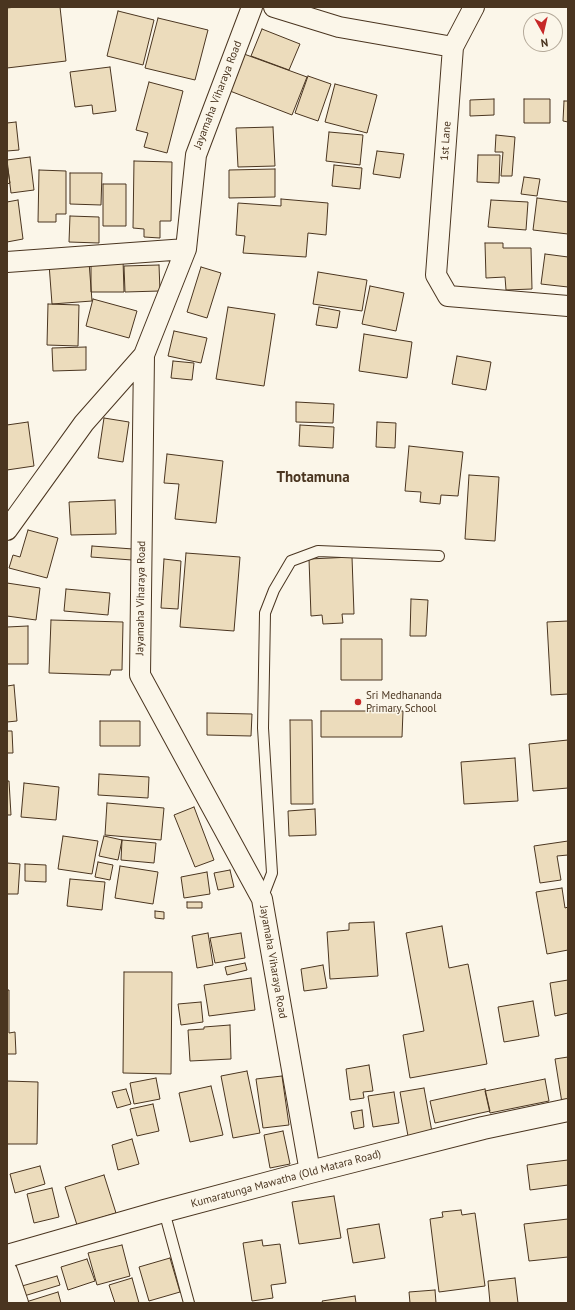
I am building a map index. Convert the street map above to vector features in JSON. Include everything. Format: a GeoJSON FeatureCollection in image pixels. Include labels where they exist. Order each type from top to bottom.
{"type":"FeatureCollection","features":[{"type":"Feature","properties":{"kind":"highway","name":"Kumaratunga Mawatha (Old Matara Road)"},"geometry":{"type":"LineString","coordinates":[[7,1256],[164,1211],[310,1172],[483,1128],[568,1110]]}},
{"type":"Feature","properties":{"kind":"street","name":"Jayamaha Viharaya Road"},"geometry":{"type":"LineString","coordinates":[[252,7],[196,155],[186,249],[144,355],[140,675],[262,899],[310,1172]]}},
{"type":"Feature","properties":{"kind":"street"},"geometry":{"type":"LineString","coordinates":[[274,7],[340,27],[453,47],[474,7]]}},
{"type":"Feature","properties":{"kind":"street","name":"1st Lane"},"geometry":{"type":"LineString","coordinates":[[453,47],[436,275],[448,296],[568,306]]}},
{"type":"Feature","properties":{"kind":"street"},"geometry":{"type":"LineString","coordinates":[[7,262],[186,249]]}},
{"type":"Feature","properties":{"kind":"street"},"geometry":{"type":"LineString","coordinates":[[7,530],[84,423],[144,355]]}},
{"type":"Feature","properties":{"kind":"street"},"geometry":{"type":"LineString","coordinates":[[7,1271],[18,1303]]}},
{"type":"Feature","properties":{"kind":"lane"},"geometry":{"type":"LineString","coordinates":[[262,899],[272,873],[263,728],[265,613],[274,590],[291,561],[318,551],[439,556]]}},
{"type":"Feature","properties":{"kind":"lane"},"geometry":{"type":"LineString","coordinates":[[164,1211],[188,1303]]}},
{"type":"Feature","properties":{"kind":"building"},"geometry":{"type":"Polygon","coordinates":[[[60,7],[66,61],[7,68],[7,8],[60,7]]]}},
{"type":"Feature","properties":{"kind":"building"},"geometry":{"type":"Polygon","coordinates":[[[118,11],[154,20],[143,65],[107,56],[118,11]]]}},
{"type":"Feature","properties":{"kind":"building"},"geometry":{"type":"Polygon","coordinates":[[[158,18],[208,30],[195,80],[145,68],[158,18]]]}},
{"type":"Feature","properties":{"kind":"building"},"geometry":{"type":"Polygon","coordinates":[[[262,29],[300,44],[289,70],[251,56],[262,29]]]}},
{"type":"Feature","properties":{"kind":"building"},"geometry":{"type":"Polygon","coordinates":[[[244,54],[307,77],[292,115],[230,91],[244,54]]]}},
{"type":"Feature","properties":{"kind":"building"},"geometry":{"type":"Polygon","coordinates":[[[110,67],[116,111],[93,114],[92,105],[75,107],[70,72],[110,67]]]}},
{"type":"Feature","properties":{"kind":"building"},"geometry":{"type":"Polygon","coordinates":[[[308,76],[331,84],[318,121],[295,113],[308,76]]]}},
{"type":"Feature","properties":{"kind":"building"},"geometry":{"type":"Polygon","coordinates":[[[149,82],[183,91],[167,153],[144,147],[148,133],[136,130],[149,82]]]}},
{"type":"Feature","properties":{"kind":"building"},"geometry":{"type":"Polygon","coordinates":[[[335,84],[377,95],[367,133],[325,122],[335,84]]]}},
{"type":"Feature","properties":{"kind":"building"},"geometry":{"type":"Polygon","coordinates":[[[494,99],[494,115],[470,116],[470,100],[494,99]]]}},
{"type":"Feature","properties":{"kind":"building"},"geometry":{"type":"Polygon","coordinates":[[[524,99],[550,99],[550,123],[524,123],[524,99]]]}},
{"type":"Feature","properties":{"kind":"building"},"geometry":{"type":"Polygon","coordinates":[[[564,101],[568,101],[568,122],[563,121],[564,101]]]}},
{"type":"Feature","properties":{"kind":"building"},"geometry":{"type":"Polygon","coordinates":[[[16,122],[19,150],[7,151],[7,123],[16,122]]]}},
{"type":"Feature","properties":{"kind":"building"},"geometry":{"type":"Polygon","coordinates":[[[273,127],[275,166],[238,167],[236,128],[273,127]]]}},
{"type":"Feature","properties":{"kind":"building"},"geometry":{"type":"Polygon","coordinates":[[[329,132],[363,135],[360,165],[326,161],[329,132]]]}},
{"type":"Feature","properties":{"kind":"building"},"geometry":{"type":"Polygon","coordinates":[[[496,135],[515,137],[512,176],[501,176],[503,152],[495,152],[496,135]]]}},
{"type":"Feature","properties":{"kind":"building"},"geometry":{"type":"Polygon","coordinates":[[[377,151],[404,154],[400,178],[373,174],[377,151]]]}},
{"type":"Feature","properties":{"kind":"building"},"geometry":{"type":"Polygon","coordinates":[[[478,155],[500,155],[499,183],[477,182],[478,155]]]}},
{"type":"Feature","properties":{"kind":"building"},"geometry":{"type":"Polygon","coordinates":[[[30,157],[34,190],[11,193],[7,160],[30,157]]]}},
{"type":"Feature","properties":{"kind":"building"},"geometry":{"type":"Polygon","coordinates":[[[134,161],[172,162],[171,221],[160,221],[160,238],[144,237],[144,229],[133,228],[134,161]]]}},
{"type":"Feature","properties":{"kind":"building"},"geometry":{"type":"Polygon","coordinates":[[[7,164],[10,183],[7,184],[7,164]]]}},
{"type":"Feature","properties":{"kind":"building"},"geometry":{"type":"Polygon","coordinates":[[[334,165],[362,168],[360,189],[332,186],[334,165]]]}},
{"type":"Feature","properties":{"kind":"building"},"geometry":{"type":"Polygon","coordinates":[[[275,169],[275,197],[229,198],[229,170],[275,169]]]}},
{"type":"Feature","properties":{"kind":"building"},"geometry":{"type":"Polygon","coordinates":[[[39,170],[66,171],[66,214],[56,214],[56,222],[38,222],[39,170]]]}},
{"type":"Feature","properties":{"kind":"building"},"geometry":{"type":"Polygon","coordinates":[[[70,173],[102,173],[101,205],[70,204],[70,173]]]}},
{"type":"Feature","properties":{"kind":"building"},"geometry":{"type":"Polygon","coordinates":[[[524,177],[540,179],[537,196],[521,194],[524,177]]]}},
{"type":"Feature","properties":{"kind":"building"},"geometry":{"type":"Polygon","coordinates":[[[103,184],[126,184],[126,226],[103,226],[103,184]]]}},
{"type":"Feature","properties":{"kind":"building"},"geometry":{"type":"Polygon","coordinates":[[[537,198],[568,202],[568,234],[533,230],[537,198]]]}},
{"type":"Feature","properties":{"kind":"building"},"geometry":{"type":"Polygon","coordinates":[[[281,199],[328,203],[326,235],[308,233],[306,257],[243,253],[245,236],[236,235],[238,203],[281,206],[281,199]]]}},
{"type":"Feature","properties":{"kind":"building"},"geometry":{"type":"Polygon","coordinates":[[[18,200],[23,239],[7,242],[7,202],[18,200]]]}},
{"type":"Feature","properties":{"kind":"building"},"geometry":{"type":"Polygon","coordinates":[[[491,200],[528,202],[526,230],[488,227],[491,200]]]}},
{"type":"Feature","properties":{"kind":"building"},"geometry":{"type":"Polygon","coordinates":[[[70,216],[99,217],[99,243],[69,242],[70,216]]]}},
{"type":"Feature","properties":{"kind":"building"},"geometry":{"type":"Polygon","coordinates":[[[485,243],[503,243],[503,248],[531,248],[532,289],[506,290],[505,277],[486,278],[485,243]]]}},
{"type":"Feature","properties":{"kind":"building"},"geometry":{"type":"Polygon","coordinates":[[[545,254],[568,257],[568,287],[541,284],[545,254]]]}},
{"type":"Feature","properties":{"kind":"building"},"geometry":{"type":"Polygon","coordinates":[[[123,259],[124,292],[91,292],[91,260],[123,259]]]}},
{"type":"Feature","properties":{"kind":"building"},"geometry":{"type":"Polygon","coordinates":[[[89,262],[92,301],[52,304],[49,264],[89,262]]]}},
{"type":"Feature","properties":{"kind":"building"},"geometry":{"type":"Polygon","coordinates":[[[159,265],[160,291],[125,292],[124,266],[159,265]]]}},
{"type":"Feature","properties":{"kind":"building"},"geometry":{"type":"Polygon","coordinates":[[[201,267],[221,273],[207,318],[187,312],[201,267]]]}},
{"type":"Feature","properties":{"kind":"building"},"geometry":{"type":"Polygon","coordinates":[[[318,272],[367,280],[362,311],[313,304],[318,272]]]}},
{"type":"Feature","properties":{"kind":"building"},"geometry":{"type":"Polygon","coordinates":[[[370,286],[404,293],[396,331],[362,324],[370,286]]]}},
{"type":"Feature","properties":{"kind":"building"},"geometry":{"type":"Polygon","coordinates":[[[93,299],[137,311],[129,338],[86,326],[93,299]]]}},
{"type":"Feature","properties":{"kind":"building"},"geometry":{"type":"Polygon","coordinates":[[[48,304],[79,305],[78,346],[47,345],[48,304]]]}},
{"type":"Feature","properties":{"kind":"building"},"geometry":{"type":"Polygon","coordinates":[[[228,307],[275,314],[264,386],[216,379],[228,307]]]}},
{"type":"Feature","properties":{"kind":"building"},"geometry":{"type":"Polygon","coordinates":[[[319,307],[340,311],[337,328],[316,325],[319,307]]]}},
{"type":"Feature","properties":{"kind":"building"},"geometry":{"type":"Polygon","coordinates":[[[174,331],[207,338],[201,363],[168,356],[174,331]]]}},
{"type":"Feature","properties":{"kind":"building"},"geometry":{"type":"Polygon","coordinates":[[[364,334],[412,342],[407,378],[359,371],[364,334]]]}},
{"type":"Feature","properties":{"kind":"building"},"geometry":{"type":"Polygon","coordinates":[[[86,347],[86,370],[53,371],[52,348],[86,347]]]}},
{"type":"Feature","properties":{"kind":"building"},"geometry":{"type":"Polygon","coordinates":[[[457,356],[491,362],[486,390],[452,384],[457,356]]]}},
{"type":"Feature","properties":{"kind":"building"},"geometry":{"type":"Polygon","coordinates":[[[173,361],[194,363],[192,380],[171,378],[173,361]]]}},
{"type":"Feature","properties":{"kind":"building"},"geometry":{"type":"Polygon","coordinates":[[[296,402],[334,404],[333,423],[296,422],[296,402]]]}},
{"type":"Feature","properties":{"kind":"building"},"geometry":{"type":"Polygon","coordinates":[[[104,418],[129,422],[123,462],[98,458],[104,418]]]}},
{"type":"Feature","properties":{"kind":"building"},"geometry":{"type":"Polygon","coordinates":[[[28,422],[34,466],[7,470],[7,425],[28,422]]]}},
{"type":"Feature","properties":{"kind":"building"},"geometry":{"type":"Polygon","coordinates":[[[377,422],[396,423],[395,448],[376,447],[377,422]]]}},
{"type":"Feature","properties":{"kind":"building"},"geometry":{"type":"Polygon","coordinates":[[[300,425],[334,427],[333,448],[299,446],[300,425]]]}},
{"type":"Feature","properties":{"kind":"building"},"geometry":{"type":"Polygon","coordinates":[[[409,446],[463,452],[458,496],[441,495],[440,504],[420,502],[421,492],[405,491],[409,446]]]}},
{"type":"Feature","properties":{"kind":"building"},"geometry":{"type":"Polygon","coordinates":[[[167,454],[223,461],[216,523],[175,519],[179,484],[164,483],[167,454]]]}},
{"type":"Feature","properties":{"kind":"building"},"geometry":{"type":"Polygon","coordinates":[[[469,475],[499,477],[495,541],[465,539],[469,475]]]}},
{"type":"Feature","properties":{"kind":"building"},"geometry":{"type":"Polygon","coordinates":[[[115,500],[116,534],[71,535],[69,502],[115,500]]]}},
{"type":"Feature","properties":{"kind":"building"},"geometry":{"type":"Polygon","coordinates":[[[28,530],[58,538],[47,578],[9,568],[13,555],[20,557],[28,530]]]}},
{"type":"Feature","properties":{"kind":"building"},"geometry":{"type":"Polygon","coordinates":[[[92,546],[133,549],[132,560],[91,557],[92,546]]]}},
{"type":"Feature","properties":{"kind":"building"},"geometry":{"type":"Polygon","coordinates":[[[186,553],[240,557],[234,631],[180,627],[186,553]]]}},
{"type":"Feature","properties":{"kind":"building"},"geometry":{"type":"Polygon","coordinates":[[[352,557],[354,614],[342,614],[343,623],[323,624],[322,615],[311,616],[309,559],[352,557]]]}},
{"type":"Feature","properties":{"kind":"building"},"geometry":{"type":"Polygon","coordinates":[[[164,559],[181,561],[178,609],[161,608],[164,559]]]}},
{"type":"Feature","properties":{"kind":"building"},"geometry":{"type":"Polygon","coordinates":[[[7,583],[40,588],[36,620],[7,616],[7,583]]]}},
{"type":"Feature","properties":{"kind":"building"},"geometry":{"type":"Polygon","coordinates":[[[66,589],[110,593],[108,615],[64,611],[66,589]]]}},
{"type":"Feature","properties":{"kind":"building"},"geometry":{"type":"Polygon","coordinates":[[[411,599],[428,600],[426,636],[410,636],[411,599]]]}},
{"type":"Feature","properties":{"kind":"building"},"geometry":{"type":"Polygon","coordinates":[[[51,620],[123,622],[122,670],[111,670],[110,675],[49,673],[51,620]]]}},
{"type":"Feature","properties":{"kind":"building"},"geometry":{"type":"Polygon","coordinates":[[[568,621],[568,694],[551,695],[547,622],[568,621]]]}},
{"type":"Feature","properties":{"kind":"building"},"geometry":{"type":"Polygon","coordinates":[[[28,626],[28,664],[7,664],[7,627],[28,626]]]}},
{"type":"Feature","properties":{"kind":"building"},"geometry":{"type":"Polygon","coordinates":[[[341,639],[382,639],[382,680],[341,680],[341,639]]]}},
{"type":"Feature","properties":{"kind":"building"},"geometry":{"type":"Polygon","coordinates":[[[14,685],[17,721],[7,722],[7,686],[14,685]]]}},
{"type":"Feature","properties":{"kind":"building"},"geometry":{"type":"Polygon","coordinates":[[[321,711],[403,711],[402,737],[321,737],[321,711]]]}},
{"type":"Feature","properties":{"kind":"building"},"geometry":{"type":"Polygon","coordinates":[[[207,713],[252,714],[251,736],[207,735],[207,713]]]}},
{"type":"Feature","properties":{"kind":"building"},"geometry":{"type":"Polygon","coordinates":[[[290,720],[312,720],[313,804],[291,804],[290,720]]]}},
{"type":"Feature","properties":{"kind":"building"},"geometry":{"type":"Polygon","coordinates":[[[100,721],[140,721],[140,746],[100,746],[100,721]]]}},
{"type":"Feature","properties":{"kind":"building"},"geometry":{"type":"Polygon","coordinates":[[[7,731],[12,731],[13,753],[7,753],[7,731]]]}},
{"type":"Feature","properties":{"kind":"building"},"geometry":{"type":"Polygon","coordinates":[[[568,740],[568,788],[533,791],[529,744],[568,740]]]}},
{"type":"Feature","properties":{"kind":"building"},"geometry":{"type":"Polygon","coordinates":[[[515,758],[518,801],[464,804],[461,762],[515,758]]]}},
{"type":"Feature","properties":{"kind":"building"},"geometry":{"type":"Polygon","coordinates":[[[99,774],[149,777],[148,798],[98,795],[99,774]]]}},
{"type":"Feature","properties":{"kind":"building"},"geometry":{"type":"Polygon","coordinates":[[[7,781],[9,781],[11,815],[7,815],[7,781]]]}},
{"type":"Feature","properties":{"kind":"building"},"geometry":{"type":"Polygon","coordinates":[[[24,783],[59,787],[56,820],[21,817],[24,783]]]}},
{"type":"Feature","properties":{"kind":"building"},"geometry":{"type":"Polygon","coordinates":[[[107,803],[164,808],[161,840],[105,835],[107,803]]]}},
{"type":"Feature","properties":{"kind":"building"},"geometry":{"type":"Polygon","coordinates":[[[194,807],[214,860],[195,867],[174,815],[194,807]]]}},
{"type":"Feature","properties":{"kind":"building"},"geometry":{"type":"Polygon","coordinates":[[[315,809],[316,835],[289,836],[288,811],[315,809]]]}},
{"type":"Feature","properties":{"kind":"building"},"geometry":{"type":"Polygon","coordinates":[[[63,836],[98,841],[92,874],[58,869],[63,836]]]}},
{"type":"Feature","properties":{"kind":"building"},"geometry":{"type":"Polygon","coordinates":[[[104,836],[122,840],[118,860],[99,856],[104,836]]]}},
{"type":"Feature","properties":{"kind":"building"},"geometry":{"type":"Polygon","coordinates":[[[122,840],[156,843],[154,863],[121,860],[122,840]]]}},
{"type":"Feature","properties":{"kind":"building"},"geometry":{"type":"Polygon","coordinates":[[[568,841],[568,855],[557,856],[561,880],[540,883],[534,846],[568,841]]]}},
{"type":"Feature","properties":{"kind":"building"},"geometry":{"type":"Polygon","coordinates":[[[98,862],[113,865],[110,880],[95,877],[98,862]]]}},
{"type":"Feature","properties":{"kind":"building"},"geometry":{"type":"Polygon","coordinates":[[[7,863],[20,864],[18,894],[7,894],[7,863]]]}},
{"type":"Feature","properties":{"kind":"building"},"geometry":{"type":"Polygon","coordinates":[[[25,864],[46,865],[46,882],[25,881],[25,864]]]}},
{"type":"Feature","properties":{"kind":"building"},"geometry":{"type":"Polygon","coordinates":[[[120,866],[158,872],[153,904],[115,898],[120,866]]]}},
{"type":"Feature","properties":{"kind":"building"},"geometry":{"type":"Polygon","coordinates":[[[230,870],[234,887],[218,890],[214,873],[230,870]]]}},
{"type":"Feature","properties":{"kind":"building"},"geometry":{"type":"Polygon","coordinates":[[[207,872],[210,894],[184,898],[181,877],[207,872]]]}},
{"type":"Feature","properties":{"kind":"building"},"geometry":{"type":"Polygon","coordinates":[[[70,879],[105,882],[102,910],[67,906],[70,879]]]}},
{"type":"Feature","properties":{"kind":"building"},"geometry":{"type":"Polygon","coordinates":[[[562,888],[565,908],[568,907],[568,950],[547,954],[536,892],[562,888]]]}},
{"type":"Feature","properties":{"kind":"building"},"geometry":{"type":"Polygon","coordinates":[[[187,902],[202,902],[202,908],[187,908],[187,902]]]}},
{"type":"Feature","properties":{"kind":"building"},"geometry":{"type":"Polygon","coordinates":[[[155,911],[164,912],[164,919],[155,918],[155,911]]]}},
{"type":"Feature","properties":{"kind":"building"},"geometry":{"type":"Polygon","coordinates":[[[374,922],[378,976],[330,979],[327,932],[349,930],[349,923],[374,922]]]}},
{"type":"Feature","properties":{"kind":"building"},"geometry":{"type":"Polygon","coordinates":[[[442,926],[449,968],[468,964],[487,1064],[410,1078],[403,1035],[424,1031],[406,933],[442,926]]]}},
{"type":"Feature","properties":{"kind":"building"},"geometry":{"type":"Polygon","coordinates":[[[208,933],[213,965],[197,968],[192,936],[208,933]]]}},
{"type":"Feature","properties":{"kind":"building"},"geometry":{"type":"Polygon","coordinates":[[[241,933],[245,958],[215,963],[210,938],[241,933]]]}},
{"type":"Feature","properties":{"kind":"building"},"geometry":{"type":"Polygon","coordinates":[[[245,963],[247,970],[227,975],[225,967],[245,963]]]}},
{"type":"Feature","properties":{"kind":"building"},"geometry":{"type":"Polygon","coordinates":[[[323,965],[327,988],[304,991],[301,969],[323,965]]]}},
{"type":"Feature","properties":{"kind":"building"},"geometry":{"type":"Polygon","coordinates":[[[124,972],[172,972],[171,1074],[123,1073],[124,972]]]}},
{"type":"Feature","properties":{"kind":"building"},"geometry":{"type":"Polygon","coordinates":[[[251,978],[255,1010],[209,1016],[204,985],[251,978]]]}},
{"type":"Feature","properties":{"kind":"building"},"geometry":{"type":"Polygon","coordinates":[[[568,980],[568,1013],[555,1016],[550,983],[568,980]]]}},
{"type":"Feature","properties":{"kind":"building"},"geometry":{"type":"Polygon","coordinates":[[[7,990],[9,990],[9,1033],[15,1032],[16,1054],[7,1054],[7,990]]]}},
{"type":"Feature","properties":{"kind":"building"},"geometry":{"type":"Polygon","coordinates":[[[533,1001],[539,1036],[504,1042],[498,1007],[533,1001]]]}},
{"type":"Feature","properties":{"kind":"building"},"geometry":{"type":"Polygon","coordinates":[[[201,1002],[203,1022],[181,1025],[178,1004],[201,1002]]]}},
{"type":"Feature","properties":{"kind":"building"},"geometry":{"type":"Polygon","coordinates":[[[230,1025],[231,1059],[190,1061],[188,1030],[230,1025]]]}},
{"type":"Feature","properties":{"kind":"building"},"geometry":{"type":"Polygon","coordinates":[[[568,1057],[568,1102],[562,1103],[555,1059],[568,1057]]]}},
{"type":"Feature","properties":{"kind":"building"},"geometry":{"type":"Polygon","coordinates":[[[369,1065],[373,1091],[363,1092],[364,1098],[350,1100],[346,1069],[369,1065]]]}},
{"type":"Feature","properties":{"kind":"building"},"geometry":{"type":"Polygon","coordinates":[[[247,1071],[260,1133],[233,1138],[221,1076],[247,1071]]]}},
{"type":"Feature","properties":{"kind":"building"},"geometry":{"type":"Polygon","coordinates":[[[282,1076],[289,1125],[263,1128],[256,1079],[282,1076]]]}},
{"type":"Feature","properties":{"kind":"building"},"geometry":{"type":"Polygon","coordinates":[[[156,1078],[160,1099],[134,1104],[130,1083],[156,1078]]]}},
{"type":"Feature","properties":{"kind":"building"},"geometry":{"type":"Polygon","coordinates":[[[545,1079],[549,1101],[490,1113],[485,1091],[545,1079]]]}},
{"type":"Feature","properties":{"kind":"building"},"geometry":{"type":"Polygon","coordinates":[[[7,1081],[38,1082],[37,1144],[7,1144],[7,1081]]]}},
{"type":"Feature","properties":{"kind":"building"},"geometry":{"type":"Polygon","coordinates":[[[211,1086],[223,1135],[190,1142],[179,1093],[211,1086]]]}},
{"type":"Feature","properties":{"kind":"building"},"geometry":{"type":"Polygon","coordinates":[[[424,1088],[432,1132],[408,1136],[400,1092],[424,1088]]]}},
{"type":"Feature","properties":{"kind":"building"},"geometry":{"type":"Polygon","coordinates":[[[126,1089],[131,1104],[117,1108],[112,1092],[126,1089]]]}},
{"type":"Feature","properties":{"kind":"building"},"geometry":{"type":"Polygon","coordinates":[[[485,1089],[490,1111],[435,1123],[430,1101],[485,1089]]]}},
{"type":"Feature","properties":{"kind":"building"},"geometry":{"type":"Polygon","coordinates":[[[394,1092],[399,1123],[373,1127],[368,1096],[394,1092]]]}},
{"type":"Feature","properties":{"kind":"building"},"geometry":{"type":"Polygon","coordinates":[[[153,1104],[159,1131],[137,1136],[130,1109],[153,1104]]]}},
{"type":"Feature","properties":{"kind":"building"},"geometry":{"type":"Polygon","coordinates":[[[362,1110],[364,1127],[354,1129],[351,1112],[362,1110]]]}},
{"type":"Feature","properties":{"kind":"building"},"geometry":{"type":"Polygon","coordinates":[[[283,1131],[290,1164],[270,1168],[264,1135],[283,1131]]]}},
{"type":"Feature","properties":{"kind":"building"},"geometry":{"type":"Polygon","coordinates":[[[132,1139],[139,1164],[118,1170],[112,1145],[132,1139]]]}},
{"type":"Feature","properties":{"kind":"building"},"geometry":{"type":"Polygon","coordinates":[[[568,1160],[568,1185],[530,1190],[527,1165],[568,1160]]]}},
{"type":"Feature","properties":{"kind":"building"},"geometry":{"type":"Polygon","coordinates":[[[40,1166],[45,1184],[15,1193],[10,1174],[40,1166]]]}},
{"type":"Feature","properties":{"kind":"building"},"geometry":{"type":"Polygon","coordinates":[[[104,1175],[116,1213],[77,1225],[65,1187],[104,1175]]]}},
{"type":"Feature","properties":{"kind":"building"},"geometry":{"type":"Polygon","coordinates":[[[52,1188],[59,1217],[34,1223],[27,1194],[52,1188]]]}},
{"type":"Feature","properties":{"kind":"building"},"geometry":{"type":"Polygon","coordinates":[[[334,1196],[341,1238],[299,1244],[292,1202],[334,1196]]]}},
{"type":"Feature","properties":{"kind":"building"},"geometry":{"type":"Polygon","coordinates":[[[461,1210],[462,1215],[475,1213],[485,1286],[439,1292],[430,1219],[443,1217],[442,1212],[461,1210]]]}},
{"type":"Feature","properties":{"kind":"building"},"geometry":{"type":"Polygon","coordinates":[[[568,1219],[568,1257],[529,1261],[524,1224],[568,1219]]]}},
{"type":"Feature","properties":{"kind":"building"},"geometry":{"type":"Polygon","coordinates":[[[379,1224],[385,1258],[353,1263],[347,1229],[379,1224]]]}},
{"type":"Feature","properties":{"kind":"building"},"geometry":{"type":"Polygon","coordinates":[[[262,1240],[263,1246],[280,1244],[286,1283],[271,1285],[273,1298],[252,1301],[243,1243],[262,1240]]]}},
{"type":"Feature","properties":{"kind":"building"},"geometry":{"type":"Polygon","coordinates":[[[122,1245],[130,1276],[97,1285],[88,1253],[122,1245]]]}},
{"type":"Feature","properties":{"kind":"building"},"geometry":{"type":"Polygon","coordinates":[[[170,1258],[180,1292],[149,1301],[139,1267],[170,1258]]]}},
{"type":"Feature","properties":{"kind":"building"},"geometry":{"type":"Polygon","coordinates":[[[87,1259],[95,1281],[68,1290],[61,1267],[87,1259]]]}},
{"type":"Feature","properties":{"kind":"building"},"geometry":{"type":"Polygon","coordinates":[[[57,1276],[60,1285],[24,1296],[22,1286],[57,1276]]]}},
{"type":"Feature","properties":{"kind":"building"},"geometry":{"type":"Polygon","coordinates":[[[132,1278],[139,1303],[115,1303],[109,1285],[132,1278]]]}},
{"type":"Feature","properties":{"kind":"building"},"geometry":{"type":"Polygon","coordinates":[[[515,1278],[518,1303],[490,1303],[488,1281],[515,1278]]]}},
{"type":"Feature","properties":{"kind":"building"},"geometry":{"type":"Polygon","coordinates":[[[435,1290],[436,1303],[410,1303],[409,1292],[435,1290]]]}},
{"type":"Feature","properties":{"kind":"building"},"geometry":{"type":"Polygon","coordinates":[[[58,1292],[61,1303],[26,1302],[58,1292]]]}},
{"type":"Feature","properties":{"kind":"building"},"geometry":{"type":"Polygon","coordinates":[[[355,1296],[356,1303],[323,1303],[322,1301],[355,1296]]]}},
{"type":"Feature","properties":{"kind":"place","name":"Sri Medhananda Primary School"},"geometry":{"type":"Point","coordinates":[358,702]}},
{"type":"Feature","properties":{"kind":"district","name":"Thotamuna"},"geometry":{"type":"Point","coordinates":[313,478]}}]}
